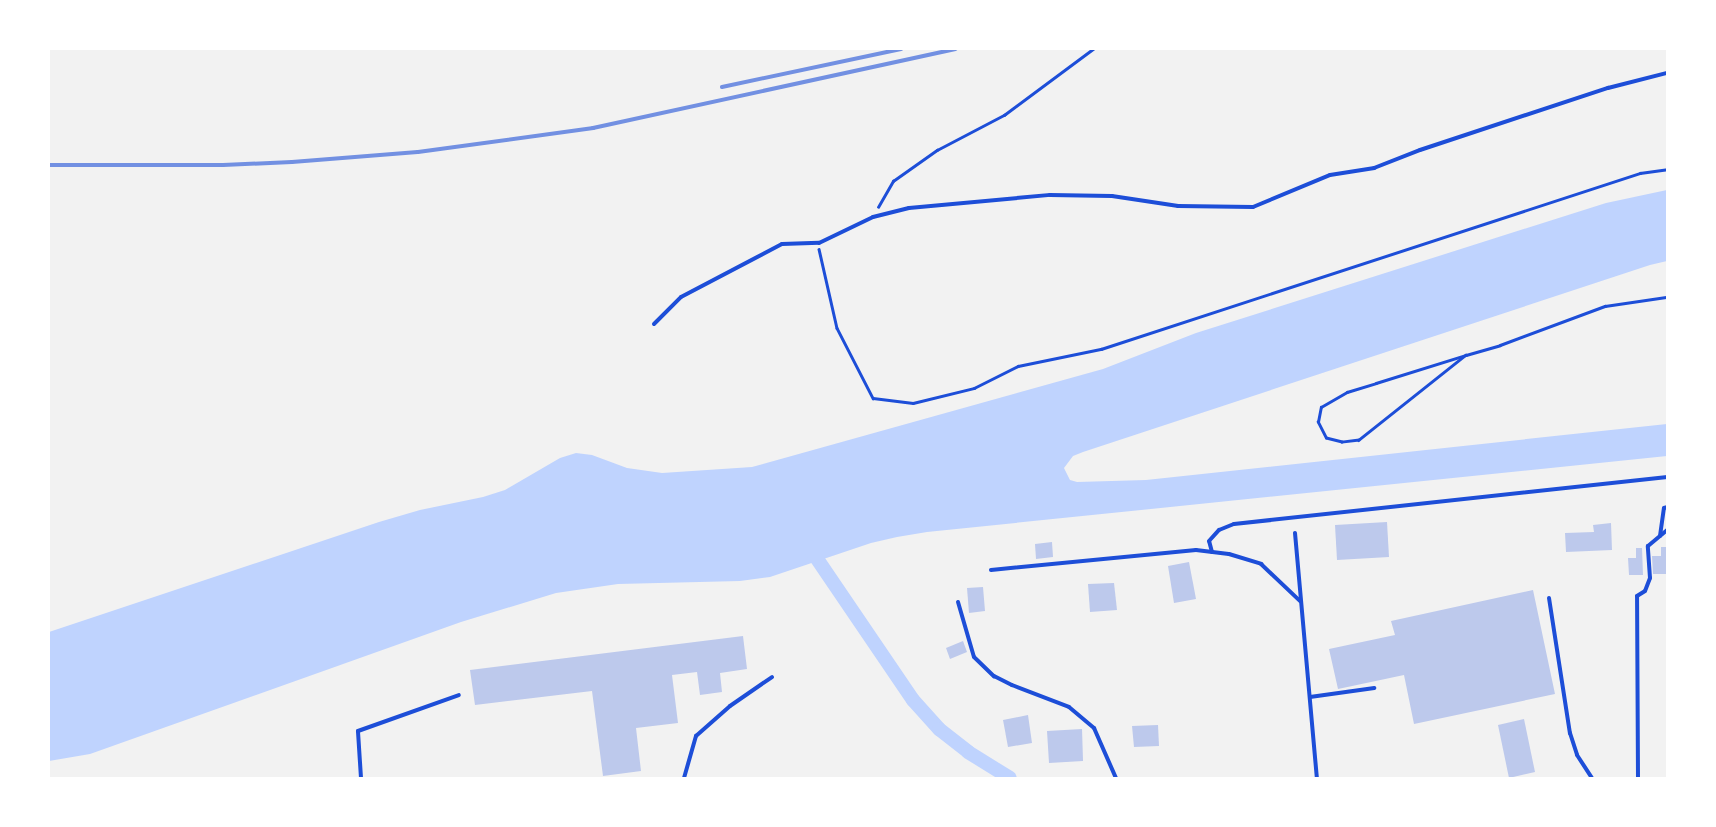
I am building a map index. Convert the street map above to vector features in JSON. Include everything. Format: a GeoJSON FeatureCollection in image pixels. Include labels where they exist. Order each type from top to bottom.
{"type":"FeatureCollection","features":[{"type":"Feature","properties":{"kind":"lane"},"geometry":{"type":"LineString","coordinates":[[654,324],[681,297],[782,244],[819,243],[872,217],[909,208],[1050,195],[1112,196],[1178,206],[1254,206],[1330,176],[1374,168],[1420,150],[1608,88],[1667,74]]}},
{"type":"Feature","properties":{"kind":"lane"},"geometry":{"type":"LineString","coordinates":[[1212,552],[1209,541],[1219,530],[1234,524],[1667,478]]}},
{"type":"Feature","properties":{"kind":"lane"},"geometry":{"type":"LineString","coordinates":[[1660,536],[1664,508],[1667,507]]}},
{"type":"Feature","properties":{"kind":"lane"},"geometry":{"type":"LineString","coordinates":[[1638,778],[1637,596],[1645,590],[1650,578],[1648,546],[1667,530]]}},
{"type":"Feature","properties":{"kind":"lane"},"geometry":{"type":"LineString","coordinates":[[1295,533],[1317,778]]}},
{"type":"Feature","properties":{"kind":"lane"},"geometry":{"type":"LineString","coordinates":[[991,570],[1196,550],[1229,554],[1261,564],[1300,600]]}},
{"type":"Feature","properties":{"kind":"lane"},"geometry":{"type":"LineString","coordinates":[[1549,598],[1570,733],[1577,755],[1592,778]]}},
{"type":"Feature","properties":{"kind":"lane"},"geometry":{"type":"LineString","coordinates":[[958,602],[974,657],[994,676],[1069,707],[1094,728],[1116,778]]}},
{"type":"Feature","properties":{"kind":"lane"},"geometry":{"type":"LineString","coordinates":[[684,778],[696,736],[730,706],[772,677]]}},
{"type":"Feature","properties":{"kind":"lane"},"geometry":{"type":"LineString","coordinates":[[1310,697],[1374,688]]}},
{"type":"Feature","properties":{"kind":"lane"},"geometry":{"type":"LineString","coordinates":[[361,778],[358,731],[459,695]]}},
{"type":"Feature","properties":{"kind":"path"},"geometry":{"type":"LineString","coordinates":[[872,217],[893,180],[937,150],[1004,115],[1094,49]]}},
{"type":"Feature","properties":{"kind":"path"},"geometry":{"type":"LineString","coordinates":[[819,243],[820,258],[837,328],[873,398],[913,403],[974,388],[1018,366],[1101,350],[1640,173],[1667,169]]}},
{"type":"Feature","properties":{"kind":"path"},"geometry":{"type":"LineString","coordinates":[[1466,355],[1359,440],[1342,442],[1326,438],[1318,422],[1321,407],[1347,392],[1466,355],[1605,306],[1667,296]]}},
{"type":"Feature","properties":{"kind":"water"},"geometry":{"type":"Polygon","coordinates":[[[1667,190],[1667,261],[1083,452],[1073,456],[1064,468],[1070,480],[1077,482],[1146,480],[1667,424],[1667,456],[927,532],[871,543],[770,577],[740,581],[618,584],[556,593],[461,622],[90,754],[49,761],[49,632],[379,522],[420,510],[483,497],[505,490],[560,458],[576,453],[592,455],[627,468],[662,473],[752,467],[1103,369],[1196,333],[1606,203],[1667,190]]]}},
{"type":"Feature","properties":{"kind":"building"},"geometry":{"type":"Polygon","coordinates":[[[1387,522],[1389,557],[1337,560],[1335,525],[1387,522]]]}},
{"type":"Feature","properties":{"kind":"building"},"geometry":{"type":"Polygon","coordinates":[[[1611,523],[1612,550],[1566,552],[1565,533],[1594,532],[1593,525],[1611,523]]]}},
{"type":"Feature","properties":{"kind":"building"},"geometry":{"type":"Polygon","coordinates":[[[1052,542],[1053,557],[1036,559],[1035,544],[1052,542]]]}},
{"type":"Feature","properties":{"kind":"building"},"geometry":{"type":"Polygon","coordinates":[[[1661,547],[1667,547],[1667,574],[1653,574],[1652,556],[1661,556],[1661,547]]]}},
{"type":"Feature","properties":{"kind":"building"},"geometry":{"type":"Polygon","coordinates":[[[1636,548],[1642,548],[1643,575],[1629,575],[1628,558],[1636,558],[1636,548]]]}},
{"type":"Feature","properties":{"kind":"building"},"geometry":{"type":"Polygon","coordinates":[[[1189,562],[1196,599],[1174,603],[1168,566],[1189,562]]]}},
{"type":"Feature","properties":{"kind":"building"},"geometry":{"type":"Polygon","coordinates":[[[1114,583],[1117,610],[1090,612],[1088,584],[1114,583]]]}},
{"type":"Feature","properties":{"kind":"building"},"geometry":{"type":"Polygon","coordinates":[[[983,587],[985,611],[969,613],[967,588],[983,587]]]}},
{"type":"Feature","properties":{"kind":"building"},"geometry":{"type":"Polygon","coordinates":[[[1533,590],[1555,694],[1414,724],[1404,675],[1338,689],[1329,649],[1395,635],[1391,621],[1533,590]]]}},
{"type":"Feature","properties":{"kind":"building"},"geometry":{"type":"Polygon","coordinates":[[[743,636],[747,669],[720,673],[722,692],[700,695],[697,672],[672,675],[678,723],[636,728],[641,771],[603,776],[592,691],[475,705],[470,670],[743,636]]]}},
{"type":"Feature","properties":{"kind":"building"},"geometry":{"type":"Polygon","coordinates":[[[963,641],[967,652],[950,659],[946,648],[963,641]]]}},
{"type":"Feature","properties":{"kind":"building"},"geometry":{"type":"Polygon","coordinates":[[[1028,715],[1032,743],[1008,747],[1003,720],[1028,715]]]}},
{"type":"Feature","properties":{"kind":"building"},"geometry":{"type":"Polygon","coordinates":[[[1524,719],[1535,772],[1509,778],[1498,725],[1524,719]]]}},
{"type":"Feature","properties":{"kind":"building"},"geometry":{"type":"Polygon","coordinates":[[[1158,725],[1159,746],[1134,747],[1132,726],[1158,725]]]}},
{"type":"Feature","properties":{"kind":"building"},"geometry":{"type":"Polygon","coordinates":[[[1082,729],[1083,761],[1049,763],[1047,731],[1082,729]]]}},
{"type":"Feature","properties":{"kind":"waterway"},"geometry":{"type":"LineString","coordinates":[[809,547],[913,700],[939,729],[968,752],[1010,778]]}},
{"type":"Feature","properties":{"kind":"railway"},"geometry":{"type":"LineString","coordinates":[[722,87],[901,49]]}},
{"type":"Feature","properties":{"kind":"railway"},"geometry":{"type":"LineString","coordinates":[[49,165],[223,165],[292,162],[418,152],[593,128],[955,49]]}}]}
